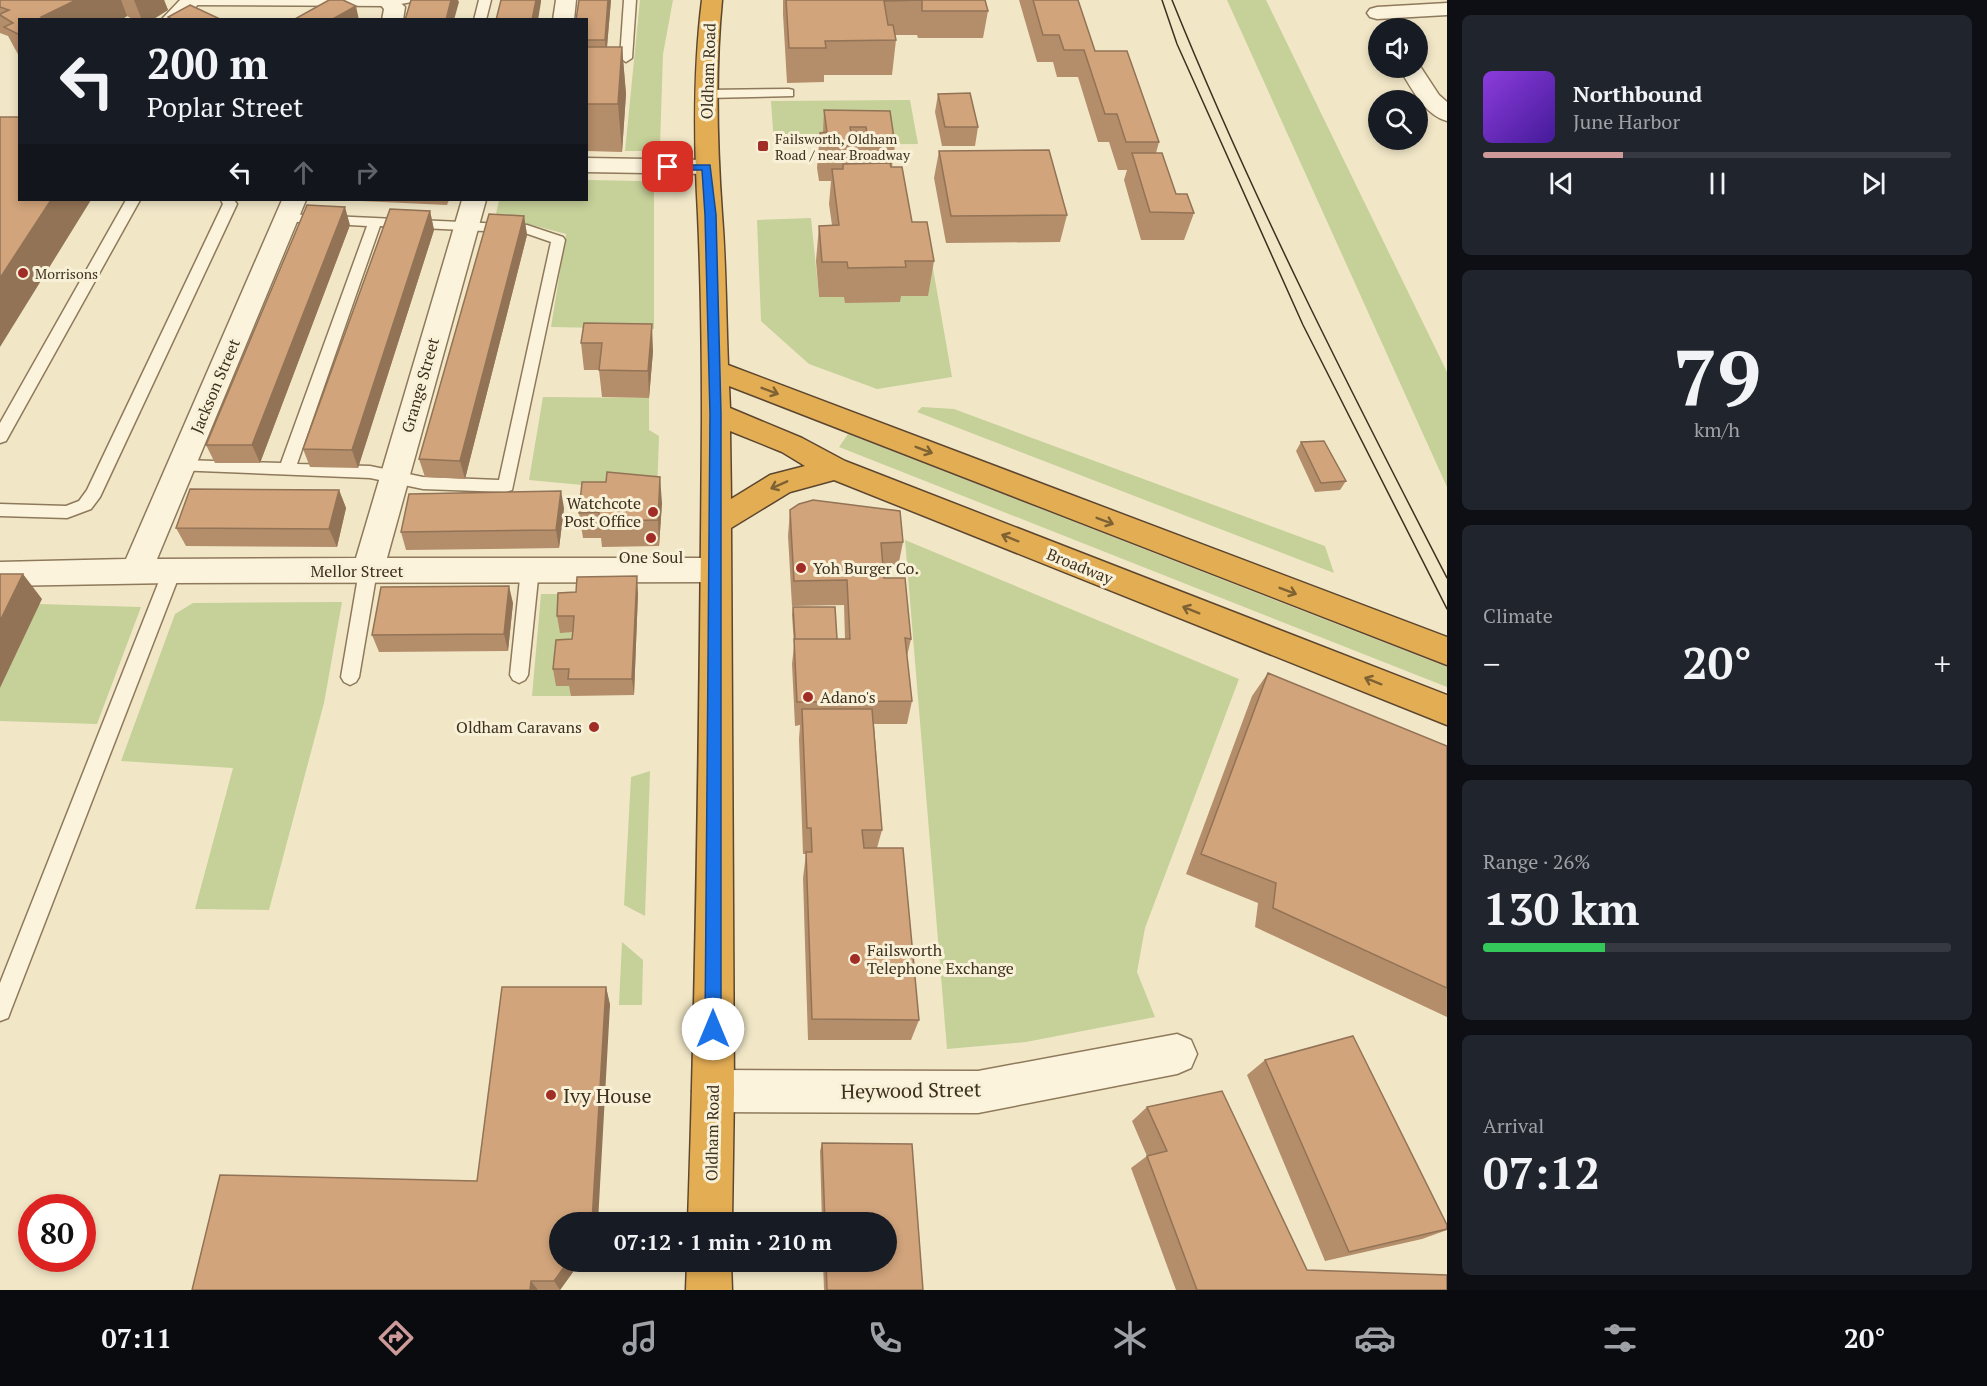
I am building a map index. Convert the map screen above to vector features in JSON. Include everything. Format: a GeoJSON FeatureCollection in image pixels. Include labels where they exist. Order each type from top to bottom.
{"type":"FeatureCollection","features":[{"type":"Feature","properties":{"kind":"highway","name":"Oldham Road"},"geometry":{"type":"LineString","coordinates":[[710,1212],[713,1091],[716,414],[710,215],[706,167],[707,43],[712,0]]}},
{"type":"Feature","properties":{"kind":"highway"},"geometry":{"type":"LineString","coordinates":[[715,370],[1447,651]]}},
{"type":"Feature","properties":{"kind":"highway","name":"Broadway"},"geometry":{"type":"LineString","coordinates":[[716,414],[792,445],[835,469],[1437,706]]}},
{"type":"Feature","properties":{"kind":"highway"},"geometry":{"type":"LineString","coordinates":[[714,523],[782,483],[835,469]]}},
{"type":"Feature","properties":{"kind":"highway"},"geometry":{"type":"LineString","coordinates":[[708,1290],[709,1272]]}},
{"type":"Feature","properties":{"kind":"street"},"geometry":{"type":"LineString","coordinates":[[563,18],[566,0]]}},
{"type":"Feature","properties":{"kind":"street"},"geometry":{"type":"LineString","coordinates":[[173,18],[192,1]]}},
{"type":"Feature","properties":{"kind":"street"},"geometry":{"type":"LineString","coordinates":[[1378,14],[1447,9]]}},
{"type":"Feature","properties":{"kind":"street"},"geometry":{"type":"LineString","coordinates":[[1417,78],[1431,100],[1447,114]]}},
{"type":"Feature","properties":{"kind":"street"},"geometry":{"type":"LineString","coordinates":[[588,165],[706,167]]}},
{"type":"Feature","properties":{"kind":"street","name":"Grange Street"},"geometry":{"type":"LineString","coordinates":[[368,571],[474,201]]}},
{"type":"Feature","properties":{"kind":"street","name":"Jackson Street"},"geometry":{"type":"LineString","coordinates":[[136,572],[290,209]]}},
{"type":"Feature","properties":{"kind":"street","name":"Mellor Street"},"geometry":{"type":"LineString","coordinates":[[0,574],[172,570],[714,570]]}},
{"type":"Feature","properties":{"kind":"street","name":"Heywood Street"},"geometry":{"type":"LineString","coordinates":[[713,1091],[978,1092],[1177,1054]]}},
{"type":"Feature","properties":{"kind":"lane"},"geometry":{"type":"LineString","coordinates":[[480,18],[484,0]]}},
{"type":"Feature","properties":{"kind":"lane"},"geometry":{"type":"LineString","coordinates":[[626,58],[630,0]]}},
{"type":"Feature","properties":{"kind":"lane"},"geometry":{"type":"LineString","coordinates":[[192,1],[396,7]]}},
{"type":"Feature","properties":{"kind":"lane"},"geometry":{"type":"LineString","coordinates":[[707,94],[789,93]]}},
{"type":"Feature","properties":{"kind":"lane"},"geometry":{"type":"LineString","coordinates":[[0,437],[132,201]]}},
{"type":"Feature","properties":{"kind":"lane"},"geometry":{"type":"LineString","coordinates":[[0,510],[67,512],[85,505],[94,493],[222,222],[230,204],[228,201]]}},
{"type":"Feature","properties":{"kind":"lane"},"geometry":{"type":"LineString","coordinates":[[181,466],[370,472],[423,483],[506,486],[558,240],[527,229],[375,222],[290,209]]}},
{"type":"Feature","properties":{"kind":"lane"},"geometry":{"type":"LineString","coordinates":[[287,469],[375,222]]}},
{"type":"Feature","properties":{"kind":"lane"},"geometry":{"type":"LineString","coordinates":[[519,675],[530,569]]}},
{"type":"Feature","properties":{"kind":"lane"},"geometry":{"type":"LineString","coordinates":[[0,1010],[172,570]]}},
{"type":"Feature","properties":{"kind":"lane"},"geometry":{"type":"LineString","coordinates":[[350,677],[368,571]]}},
{"type":"Feature","properties":{"kind":"green space"},"geometry":{"type":"Polygon","coordinates":[[[640,0],[673,0],[663,54],[660,146],[651,151],[625,151],[640,0]]]}},
{"type":"Feature","properties":{"kind":"green space"},"geometry":{"type":"Polygon","coordinates":[[[1227,0],[1266,0],[1447,372],[1447,487],[1227,0]]]}},
{"type":"Feature","properties":{"kind":"green space"},"geometry":{"type":"Polygon","coordinates":[[[910,100],[918,144],[774,145],[771,101],[910,100]]]}},
{"type":"Feature","properties":{"kind":"green space"},"geometry":{"type":"Polygon","coordinates":[[[588,180],[640,181],[649,184],[654,191],[654,329],[551,327],[566,234],[528,224],[494,223],[499,201],[588,201],[588,180]]]}},
{"type":"Feature","properties":{"kind":"green space"},"geometry":{"type":"Polygon","coordinates":[[[811,218],[819,297],[900,296],[931,257],[952,377],[877,389],[809,364],[761,321],[757,220],[811,218]]]}},
{"type":"Feature","properties":{"kind":"green space"},"geometry":{"type":"Polygon","coordinates":[[[543,397],[649,398],[649,430],[659,436],[657,492],[529,480],[543,397]]]}},
{"type":"Feature","properties":{"kind":"green space"},"geometry":{"type":"Polygon","coordinates":[[[922,407],[954,409],[1325,546],[1334,573],[917,412],[922,407]]]}},
{"type":"Feature","properties":{"kind":"green space"},"geometry":{"type":"Polygon","coordinates":[[[848,434],[1447,667],[1447,687],[839,447],[848,434]]]}},
{"type":"Feature","properties":{"kind":"green space"},"geometry":{"type":"Polygon","coordinates":[[[905,540],[1239,679],[1145,928],[1137,972],[1155,1017],[1026,1042],[947,1049],[905,540]]]}},
{"type":"Feature","properties":{"kind":"green space"},"geometry":{"type":"Polygon","coordinates":[[[541,594],[580,594],[571,696],[532,696],[541,594]]]}},
{"type":"Feature","properties":{"kind":"green space"},"geometry":{"type":"Polygon","coordinates":[[[342,602],[324,703],[269,910],[195,909],[233,768],[121,761],[175,614],[193,603],[342,602]]]}},
{"type":"Feature","properties":{"kind":"green space"},"geometry":{"type":"Polygon","coordinates":[[[39,604],[141,607],[97,724],[0,721],[0,688],[39,604]]]}},
{"type":"Feature","properties":{"kind":"green space"},"geometry":{"type":"Polygon","coordinates":[[[650,771],[645,916],[624,905],[631,777],[650,771]]]}},
{"type":"Feature","properties":{"kind":"green space"},"geometry":{"type":"Polygon","coordinates":[[[622,942],[643,960],[642,1005],[619,1005],[622,942]]]}},
{"type":"Feature","properties":{"kind":"building"},"geometry":{"type":"Polygon","coordinates":[[[0,0],[76,0],[41,17],[43,18],[18,18],[18,34],[4,27],[13,23],[0,15],[9,10],[0,7],[0,0]]]}},
{"type":"Feature","properties":{"kind":"building"},"geometry":{"type":"Polygon","coordinates":[[[329,0],[343,0],[356,6],[335,18],[297,18],[329,0]]]}},
{"type":"Feature","properties":{"kind":"building"},"geometry":{"type":"Polygon","coordinates":[[[411,0],[451,0],[446,18],[406,18],[411,0]]]}},
{"type":"Feature","properties":{"kind":"building"},"geometry":{"type":"Polygon","coordinates":[[[501,0],[536,0],[532,18],[496,18],[501,0]]]}},
{"type":"Feature","properties":{"kind":"building"},"geometry":{"type":"Polygon","coordinates":[[[579,0],[608,0],[605,40],[588,40],[588,18],[576,18],[579,0]]]}},
{"type":"Feature","properties":{"kind":"building"},"geometry":{"type":"Polygon","coordinates":[[[786,0],[922,0],[884,1],[888,25],[893,25],[896,40],[825,41],[826,48],[789,48],[786,0]]]}},
{"type":"Feature","properties":{"kind":"building"},"geometry":{"type":"Polygon","coordinates":[[[922,0],[985,0],[988,11],[922,11],[922,0]]]}},
{"type":"Feature","properties":{"kind":"building"},"geometry":{"type":"Polygon","coordinates":[[[1033,0],[1078,0],[1095,51],[1127,51],[1159,142],[1126,142],[1117,114],[1105,114],[1084,50],[1064,50],[1059,35],[1043,35],[1033,0]]]}},
{"type":"Feature","properties":{"kind":"building"},"geometry":{"type":"Polygon","coordinates":[[[190,5],[218,18],[170,18],[168,17],[190,5]]]}},
{"type":"Feature","properties":{"kind":"building"},"geometry":{"type":"Polygon","coordinates":[[[588,47],[622,47],[618,104],[588,104],[588,47]]]}},
{"type":"Feature","properties":{"kind":"building"},"geometry":{"type":"Polygon","coordinates":[[[970,93],[978,127],[945,127],[938,94],[970,93]]]}},
{"type":"Feature","properties":{"kind":"building"},"geometry":{"type":"Polygon","coordinates":[[[824,110],[890,111],[895,145],[822,146],[820,133],[827,132],[824,110]],[[850,127],[851,133],[867,133],[866,127],[850,127]]]}},
{"type":"Feature","properties":{"kind":"building"},"geometry":{"type":"Polygon","coordinates":[[[0,117],[18,117],[18,201],[50,201],[0,278],[0,117]]]}},
{"type":"Feature","properties":{"kind":"building"},"geometry":{"type":"Polygon","coordinates":[[[1049,150],[1067,215],[951,216],[939,151],[1049,150]]]}},
{"type":"Feature","properties":{"kind":"building"},"geometry":{"type":"Polygon","coordinates":[[[1132,153],[1162,153],[1176,194],[1187,194],[1194,213],[1150,212],[1132,153]]]}},
{"type":"Feature","properties":{"kind":"building"},"geometry":{"type":"Polygon","coordinates":[[[890,163],[891,167],[902,167],[912,222],[927,222],[934,261],[905,261],[906,267],[848,268],[847,262],[822,262],[819,226],[839,225],[832,169],[843,169],[843,164],[890,163]]]}},
{"type":"Feature","properties":{"kind":"building"},"geometry":{"type":"Polygon","coordinates":[[[307,205],[345,207],[252,445],[206,445],[307,205]]]}},
{"type":"Feature","properties":{"kind":"building"},"geometry":{"type":"Polygon","coordinates":[[[390,209],[430,211],[352,450],[303,449],[390,209]]]}},
{"type":"Feature","properties":{"kind":"building"},"geometry":{"type":"Polygon","coordinates":[[[489,214],[524,216],[460,461],[419,459],[489,214]]]}},
{"type":"Feature","properties":{"kind":"building"},"geometry":{"type":"Polygon","coordinates":[[[584,323],[652,324],[648,371],[599,370],[602,343],[581,343],[584,323]]]}},
{"type":"Feature","properties":{"kind":"building"},"geometry":{"type":"Polygon","coordinates":[[[1324,441],[1346,481],[1321,483],[1301,442],[1324,441]]]}},
{"type":"Feature","properties":{"kind":"building"},"geometry":{"type":"Polygon","coordinates":[[[607,472],[660,477],[658,520],[599,521],[599,512],[579,513],[582,482],[606,482],[607,472]]]}},
{"type":"Feature","properties":{"kind":"building"},"geometry":{"type":"Polygon","coordinates":[[[190,489],[339,490],[329,529],[176,528],[190,489]]]}},
{"type":"Feature","properties":{"kind":"building"},"geometry":{"type":"Polygon","coordinates":[[[561,491],[556,530],[401,532],[409,494],[561,491]]]}},
{"type":"Feature","properties":{"kind":"building"},"geometry":{"type":"Polygon","coordinates":[[[813,500],[900,511],[903,542],[881,543],[884,578],[905,578],[911,639],[905,638],[912,701],[797,702],[794,639],[850,639],[847,580],[794,581],[790,510],[799,504],[813,500]]]}},
{"type":"Feature","properties":{"kind":"building"},"geometry":{"type":"Polygon","coordinates":[[[0,574],[23,574],[0,621],[0,574]]]}},
{"type":"Feature","properties":{"kind":"building"},"geometry":{"type":"Polygon","coordinates":[[[637,576],[632,679],[568,679],[569,669],[553,669],[556,640],[572,639],[574,616],[557,616],[558,593],[576,592],[577,577],[637,576]]]}},
{"type":"Feature","properties":{"kind":"building"},"geometry":{"type":"Polygon","coordinates":[[[509,586],[504,634],[372,635],[381,587],[509,586]]]}},
{"type":"Feature","properties":{"kind":"building"},"geometry":{"type":"Polygon","coordinates":[[[793,607],[835,607],[837,639],[795,639],[793,607]]]}},
{"type":"Feature","properties":{"kind":"building"},"geometry":{"type":"Polygon","coordinates":[[[1268,673],[1447,746],[1447,988],[1273,908],[1276,883],[1201,854],[1268,673]]]}},
{"type":"Feature","properties":{"kind":"building","name":"Failsworth Telephone Exchange"},"geometry":{"type":"Polygon","coordinates":[[[802,709],[872,709],[882,830],[862,830],[864,848],[903,848],[919,1020],[812,1019],[806,852],[812,852],[811,828],[807,828],[802,709]]]}},
{"type":"Feature","properties":{"kind":"building","name":"Ivy House"},"geometry":{"type":"Polygon","coordinates":[[[502,987],[606,987],[593,1212],[549,1212],[549,1272],[560,1272],[554,1281],[531,1281],[530,1290],[192,1290],[220,1175],[477,1181],[502,987]]]}},
{"type":"Feature","properties":{"kind":"building"},"geometry":{"type":"Polygon","coordinates":[[[1353,1036],[1447,1229],[1349,1252],[1265,1060],[1353,1036]]]}},
{"type":"Feature","properties":{"kind":"building"},"geometry":{"type":"Polygon","coordinates":[[[1222,1091],[1307,1270],[1447,1275],[1447,1290],[1197,1290],[1147,1156],[1167,1151],[1147,1107],[1222,1091]]]}},
{"type":"Feature","properties":{"kind":"building"},"geometry":{"type":"Polygon","coordinates":[[[822,1143],[912,1144],[923,1290],[827,1290],[826,1272],[897,1272],[897,1212],[825,1212],[822,1143]]]}},
{"type":"Feature","properties":{"kind":"tram line"},"geometry":{"type":"LineString","coordinates":[[1162,0],[1177,44],[1303,325],[1447,609]]}},
{"type":"Feature","properties":{"kind":"tram line"},"geometry":{"type":"LineString","coordinates":[[1172,0],[1268,220],[1447,578]]}},
{"type":"Feature","properties":{"kind":"place","name":"Failsworth, Oldham Road / near Broadway"},"geometry":{"type":"Point","coordinates":[763,146]}},
{"type":"Feature","properties":{"kind":"place","name":"Morrisons"},"geometry":{"type":"Point","coordinates":[23,273]}},
{"type":"Feature","properties":{"kind":"place","name":"Watchcote Post Office"},"geometry":{"type":"Point","coordinates":[653,512]}},
{"type":"Feature","properties":{"kind":"place","name":"One Soul"},"geometry":{"type":"Point","coordinates":[651,538]}},
{"type":"Feature","properties":{"kind":"place","name":"Yoh Burger Co."},"geometry":{"type":"Point","coordinates":[801,568]}},
{"type":"Feature","properties":{"kind":"place","name":"Adano's"},"geometry":{"type":"Point","coordinates":[808,697]}},
{"type":"Feature","properties":{"kind":"place","name":"Oldham Caravans"},"geometry":{"type":"Point","coordinates":[594,727]}},
{"type":"Feature","properties":{"kind":"place","name":"Failsworth Telephone Exchange"},"geometry":{"type":"Point","coordinates":[855,959]}},
{"type":"Feature","properties":{"kind":"place","name":"Ivy House"},"geometry":{"type":"Point","coordinates":[551,1095]}},
{"type":"Feature","properties":{"kind":"route"},"geometry":{"type":"LineString","coordinates":[[668,167],[706,167],[710,215],[716,414],[713,1029]]}}]}
